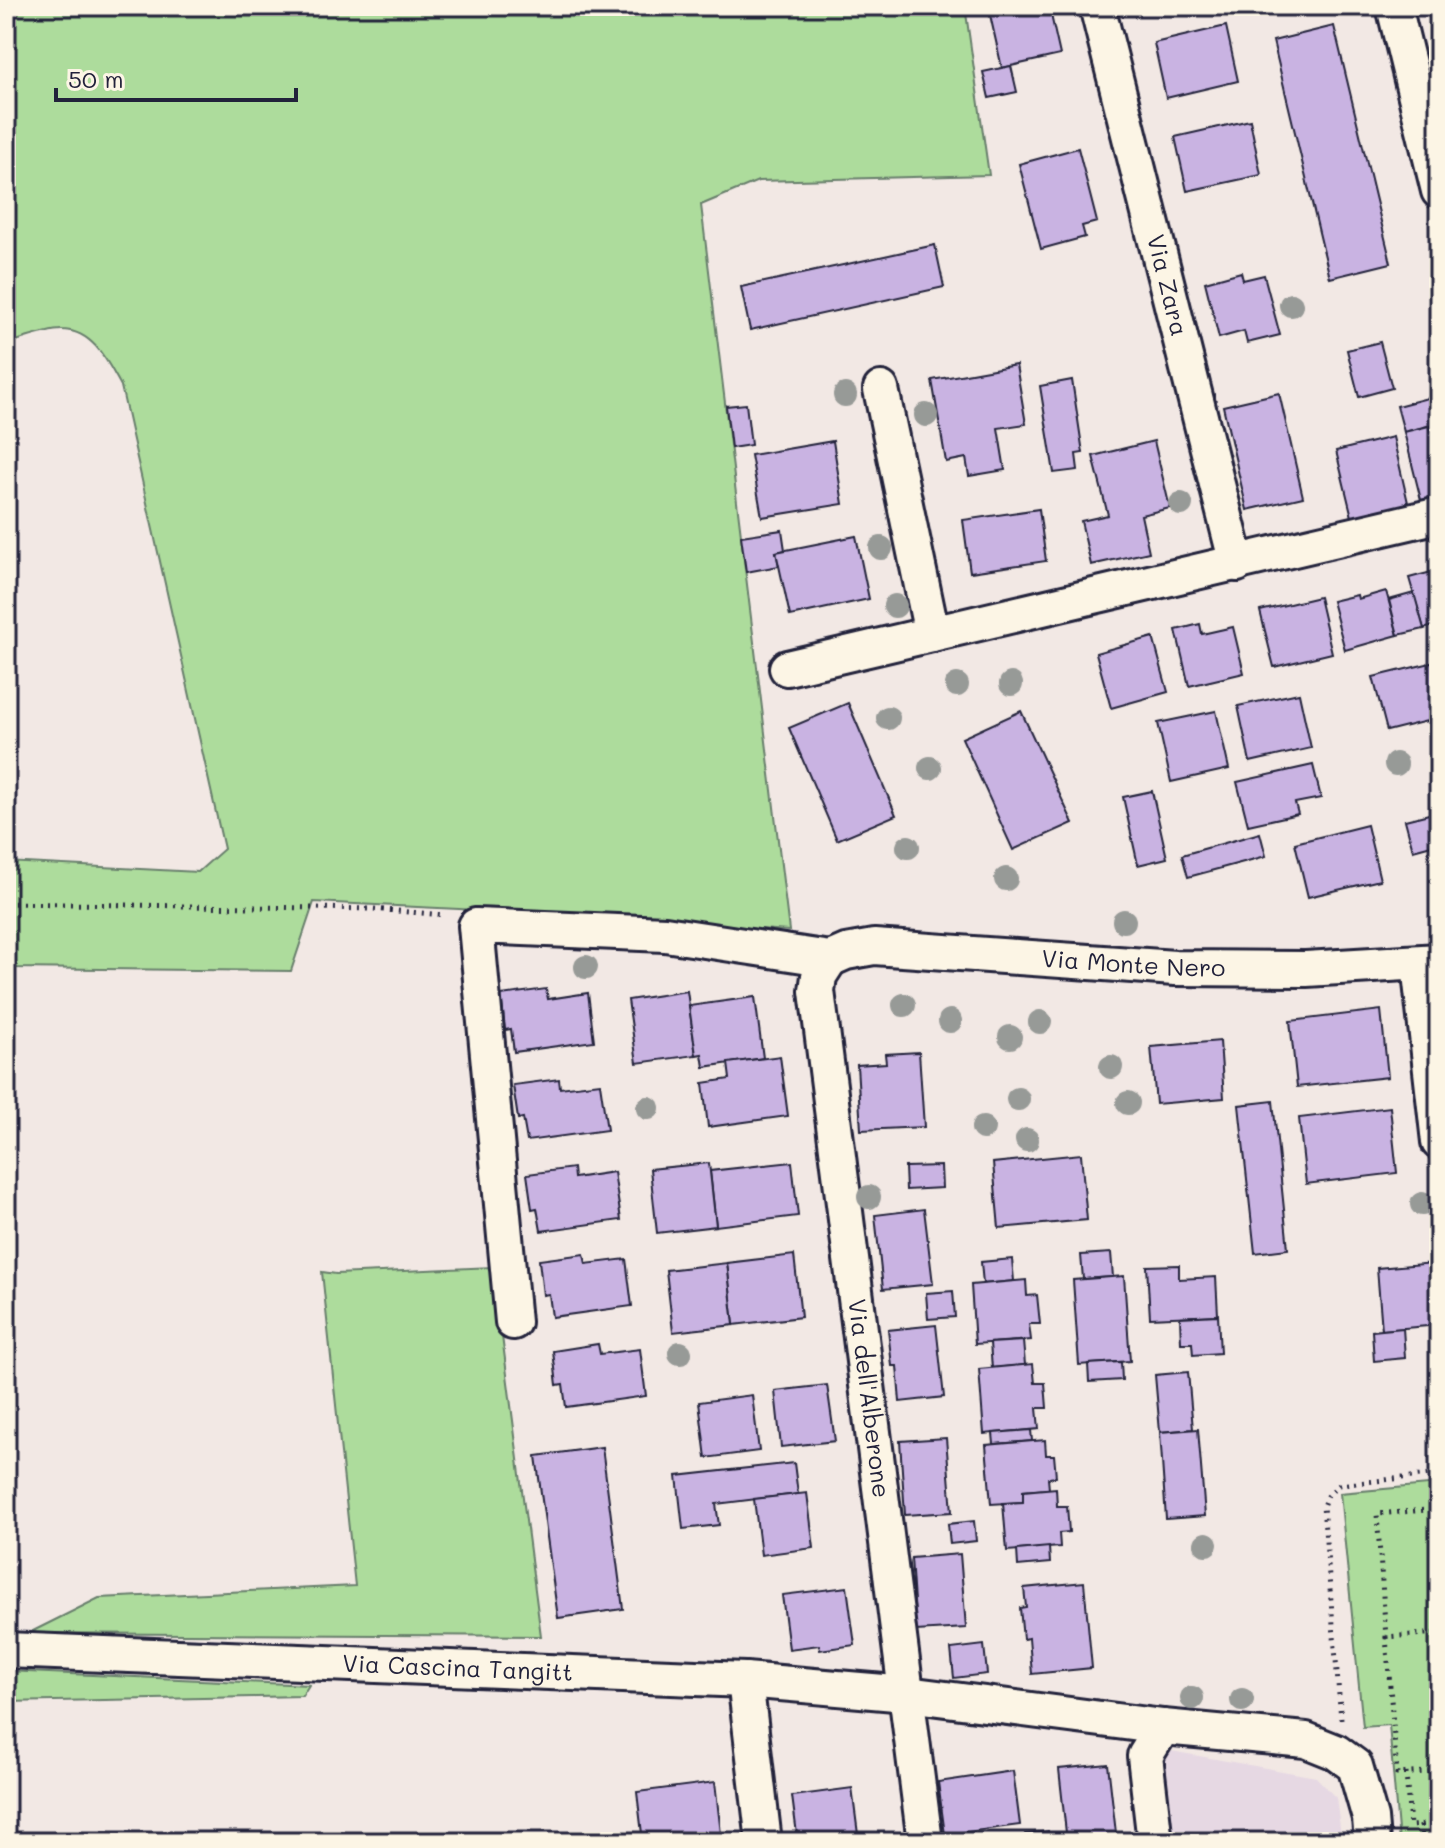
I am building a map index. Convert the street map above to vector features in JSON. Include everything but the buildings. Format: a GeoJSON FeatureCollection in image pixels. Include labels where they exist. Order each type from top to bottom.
{"type":"FeatureCollection","features":[{"type":"Feature","properties":{"kind":"street","name":"Via Zara"},"geometry":{"type":"LineString","coordinates":[[1097,6],[1237,564]]}},
{"type":"Feature","properties":{"kind":"street"},"geometry":{"type":"LineString","coordinates":[[1394,6],[1439,191]]}},
{"type":"Feature","properties":{"kind":"street"},"geometry":{"type":"LineString","coordinates":[[881,389],[932,634]]}},
{"type":"Feature","properties":{"kind":"street"},"geometry":{"type":"LineString","coordinates":[[787,668],[1439,515]]}},
{"type":"Feature","properties":{"kind":"street"},"geometry":{"type":"LineString","coordinates":[[513,1322],[476,926],[665,934],[830,959]]}},
{"type":"Feature","properties":{"kind":"street","name":"Via Monte Nero"},"geometry":{"type":"LineString","coordinates":[[830,959],[846,952],[874,947],[1175,968],[1306,969],[1429,962]]}},
{"type":"Feature","properties":{"kind":"street","name":"Via dell'Alberone"},"geometry":{"type":"LineString","coordinates":[[830,959],[819,976],[817,991],[925,1842]]}},
{"type":"Feature","properties":{"kind":"street"},"geometry":{"type":"LineString","coordinates":[[1429,962],[1439,1142]]}},
{"type":"Feature","properties":{"kind":"street","name":"Via Cascina Tangitt"},"geometry":{"type":"LineString","coordinates":[[6,1650],[745,1680],[907,1694],[1163,1727],[1306,1740],[1336,1752]]}},
{"type":"Feature","properties":{"kind":"street"},"geometry":{"type":"LineString","coordinates":[[745,1680],[764,1842]]}},
{"type":"Feature","properties":{"kind":"street"},"geometry":{"type":"LineString","coordinates":[[1155,1842],[1145,1756],[1163,1727]]}},
{"type":"Feature","properties":{"kind":"street"},"geometry":{"type":"LineString","coordinates":[[1336,1752],[1355,1766],[1370,1818],[1372,1842]]}},
{"type":"Feature","properties":{"kind":"path"},"geometry":{"type":"LineString","coordinates":[[6,903],[373,909],[457,916],[476,926]]}},
{"type":"Feature","properties":{"kind":"path"},"geometry":{"type":"LineString","coordinates":[[1336,1752],[1341,1719],[1323,1506],[1327,1496],[1339,1485],[1439,1474]]}},
{"type":"Feature","properties":{"kind":"path"},"geometry":{"type":"LineString","coordinates":[[1439,1565],[1437,1509],[1377,1514],[1397,1774],[1439,1771]]}},
{"type":"Feature","properties":{"kind":"path"},"geometry":{"type":"LineString","coordinates":[[1386,1637],[1439,1633]]}},
{"type":"Feature","properties":{"kind":"path"},"geometry":{"type":"LineString","coordinates":[[1406,1773],[1410,1826],[1439,1824]]}},
{"type":"Feature","properties":{"kind":"path"},"geometry":{"type":"LineString","coordinates":[[1421,1825],[1422,1842]]}},
{"type":"Feature","properties":{"kind":"shaded area"},"geometry":{"type":"Polygon","coordinates":[[[1171,1751],[1316,1777],[1336,1798],[1342,1842],[1166,1842],[1154,1764],[1171,1751]]]}},
{"type":"Feature","properties":{"kind":"green space"},"geometry":{"type":"Polygon","coordinates":[[[6,6],[965,6],[989,175],[758,181],[701,205],[789,931],[314,902],[291,971],[10,968],[6,957],[6,862],[198,872],[224,849],[121,386],[99,350],[92,342],[74,332],[50,331],[6,344],[6,6]]]}},
{"type":"Feature","properties":{"kind":"green space"},"geometry":{"type":"Polygon","coordinates":[[[493,1267],[541,1636],[29,1633],[99,1598],[355,1586],[322,1272],[336,1274],[493,1267]]]}},
{"type":"Feature","properties":{"kind":"green space"},"geometry":{"type":"Polygon","coordinates":[[[1439,1484],[1439,1842],[1399,1842],[1389,1725],[1363,1727],[1340,1493],[1439,1484]]]}},
{"type":"Feature","properties":{"kind":"green space"},"geometry":{"type":"Polygon","coordinates":[[[6,1671],[309,1685],[302,1696],[6,1702],[6,1671]]]}}]}
